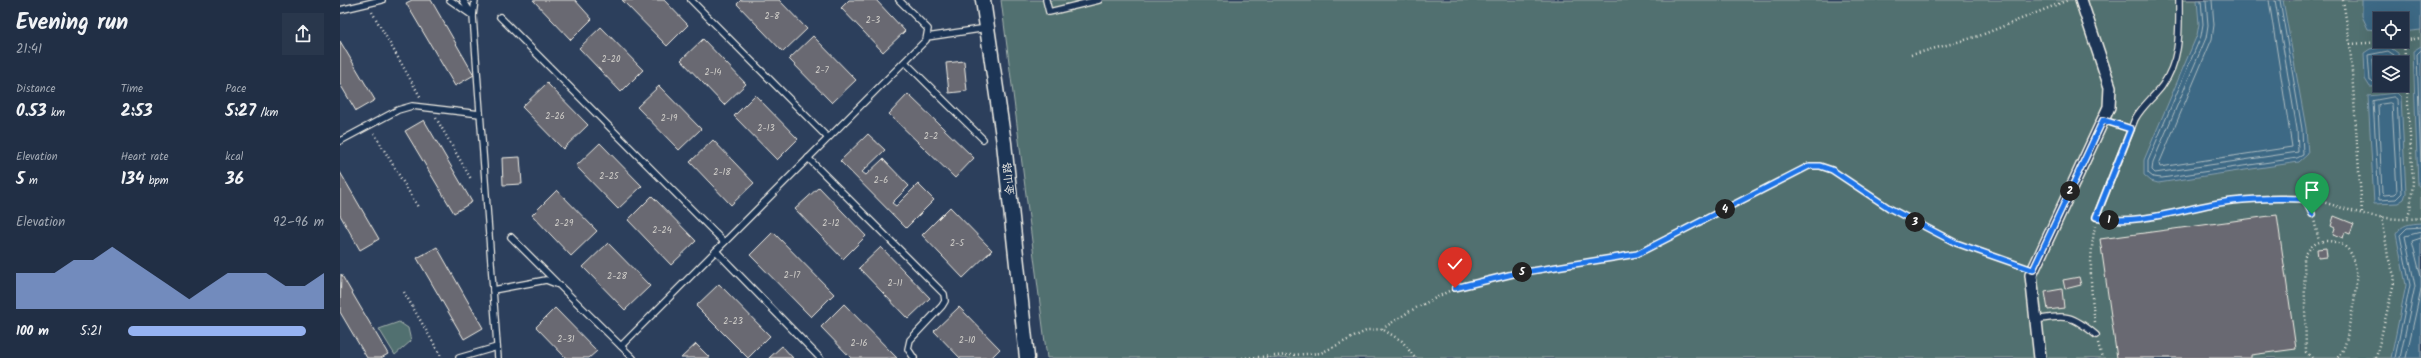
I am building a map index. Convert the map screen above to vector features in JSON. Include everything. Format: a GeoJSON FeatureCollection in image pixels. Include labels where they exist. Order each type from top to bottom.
{"type":"FeatureCollection","features":[{"type":"Feature","properties":{"kind":"street","name":"金山路"},"geometry":{"type":"LineString","coordinates":[[982,0],[1004,144],[1027,358]]}},
{"type":"Feature","properties":{"kind":"street"},"geometry":{"type":"LineString","coordinates":[[2040,358],[2031,275],[2109,107],[2110,87],[2081,0]]}},
{"type":"Feature","properties":{"kind":"lane"},"geometry":{"type":"LineString","coordinates":[[340,10],[382,0]]}},
{"type":"Feature","properties":{"kind":"lane"},"geometry":{"type":"LineString","coordinates":[[450,0],[473,16]]}},
{"type":"Feature","properties":{"kind":"lane"},"geometry":{"type":"LineString","coordinates":[[463,0],[473,16]]}},
{"type":"Feature","properties":{"kind":"lane"},"geometry":{"type":"LineString","coordinates":[[475,0],[473,16],[498,358]]}},
{"type":"Feature","properties":{"kind":"lane"},"geometry":{"type":"LineString","coordinates":[[691,0],[828,138]]}},
{"type":"Feature","properties":{"kind":"lane"},"geometry":{"type":"LineString","coordinates":[[621,346],[926,40],[928,29],[899,0]]}},
{"type":"Feature","properties":{"kind":"lane"},"geometry":{"type":"LineString","coordinates":[[1046,0],[1049,12],[1099,0]]}},
{"type":"Feature","properties":{"kind":"lane"},"geometry":{"type":"LineString","coordinates":[[2096,217],[2131,129],[2142,107],[2161,87],[2176,62],[2178,0]]}},
{"type":"Feature","properties":{"kind":"lane"},"geometry":{"type":"LineString","coordinates":[[500,17],[724,242]]}},
{"type":"Feature","properties":{"kind":"lane"},"geometry":{"type":"LineString","coordinates":[[927,37],[987,28]]}},
{"type":"Feature","properties":{"kind":"lane"},"geometry":{"type":"LineString","coordinates":[[905,62],[984,139]]}},
{"type":"Feature","properties":{"kind":"lane"},"geometry":{"type":"LineString","coordinates":[[340,141],[398,110],[423,106],[470,114],[480,114]]}},
{"type":"Feature","properties":{"kind":"lane"},"geometry":{"type":"LineString","coordinates":[[2103,120],[2131,129]]}},
{"type":"Feature","properties":{"kind":"lane"},"geometry":{"type":"LineString","coordinates":[[808,158],[944,294],[945,301],[942,306],[910,340],[908,349],[914,358]]}},
{"type":"Feature","properties":{"kind":"lane"},"geometry":{"type":"LineString","coordinates":[[511,236],[633,358]]}},
{"type":"Feature","properties":{"kind":"lane"},"geometry":{"type":"LineString","coordinates":[[716,250],[820,358]]}},
{"type":"Feature","properties":{"kind":"lane"},"geometry":{"type":"LineString","coordinates":[[493,290],[546,280],[559,285]]}},
{"type":"Feature","properties":{"kind":"lane"},"geometry":{"type":"LineString","coordinates":[[2035,320],[2064,316],[2080,322],[2096,335]]}},
{"type":"Feature","properties":{"kind":"lane"},"geometry":{"type":"LineString","coordinates":[[459,358],[497,347]]}},
{"type":"Feature","properties":{"kind":"path"},"geometry":{"type":"LineString","coordinates":[[1911,56],[1979,36],[2068,0]]}},
{"type":"Feature","properties":{"kind":"path"},"geometry":{"type":"LineString","coordinates":[[2343,0],[2350,44],[2362,213]]}},
{"type":"Feature","properties":{"kind":"path"},"geometry":{"type":"LineString","coordinates":[[368,3],[421,98],[423,106]]}},
{"type":"Feature","properties":{"kind":"path"},"geometry":{"type":"LineString","coordinates":[[2409,40],[2421,38]]}},
{"type":"Feature","properties":{"kind":"path"},"geometry":{"type":"LineString","coordinates":[[2350,44],[2373,43]]}},
{"type":"Feature","properties":{"kind":"path"},"geometry":{"type":"LineString","coordinates":[[2403,48],[2413,183],[2407,220]]}},
{"type":"Feature","properties":{"kind":"path"},"geometry":{"type":"LineString","coordinates":[[430,108],[471,179]]}},
{"type":"Feature","properties":{"kind":"path"},"geometry":{"type":"LineString","coordinates":[[370,125],[418,207]]}},
{"type":"Feature","properties":{"kind":"path"},"geometry":{"type":"LineString","coordinates":[[1242,358],[1321,353],[1368,330],[1382,329],[1410,311],[1455,288],[1513,274],[1637,254],[1809,166],[1820,166],[1832,170],[1896,212],[1956,243],[2033,270]]}},
{"type":"Feature","properties":{"kind":"path"},"geometry":{"type":"LineString","coordinates":[[2102,358],[2096,335],[2090,290],[2091,248],[2096,217],[2116,222],[2231,201],[2274,198],[2324,201],[2362,213],[2407,220],[2421,218]]}},
{"type":"Feature","properties":{"kind":"path"},"geometry":{"type":"LineString","coordinates":[[2305,199],[2312,214],[2319,241]]}},
{"type":"Feature","properties":{"kind":"path"},"geometry":{"type":"LineString","coordinates":[[2376,358],[2395,278],[2388,257],[2382,216]]}},
{"type":"Feature","properties":{"kind":"path"},"geometry":{"type":"LineString","coordinates":[[2312,358],[2306,352],[2304,258],[2307,251],[2319,241],[2336,242],[2345,248],[2353,258],[2357,271],[2357,288],[2344,348],[2337,358]]}},
{"type":"Feature","properties":{"kind":"path"},"geometry":{"type":"LineString","coordinates":[[404,292],[442,358]]}},
{"type":"Feature","properties":{"kind":"path"},"geometry":{"type":"LineString","coordinates":[[1382,329],[1402,341],[1415,358]]}},
{"type":"Feature","properties":{"kind":"green space"},"geometry":{"type":"Polygon","coordinates":[[[1001,0],[2421,0],[2421,358],[1047,358],[1001,0]]]}},
{"type":"Feature","properties":{"kind":"green space"},"geometry":{"type":"Polygon","coordinates":[[[399,322],[408,328],[411,341],[395,355],[379,329],[399,322]]]}},
{"type":"Feature","properties":{"kind":"water"},"geometry":{"type":"Polygon","coordinates":[[[2197,0],[2283,0],[2306,128],[2308,154],[2299,162],[2158,183],[2151,181],[2144,175],[2144,160],[2197,35],[2199,24],[2197,0]]]}},
{"type":"Feature","properties":{"kind":"water"},"geometry":{"type":"Polygon","coordinates":[[[2362,0],[2421,0],[2421,30],[2409,31],[2409,12],[2373,12],[2373,30],[2368,29],[2362,16],[2362,0]]]}},
{"type":"Feature","properties":{"kind":"water"},"geometry":{"type":"Polygon","coordinates":[[[2421,46],[2421,189],[2418,185],[2413,51],[2421,46]]]}},
{"type":"Feature","properties":{"kind":"water"},"geometry":{"type":"Polygon","coordinates":[[[2391,48],[2398,53],[2398,56],[2373,56],[2373,87],[2370,87],[2365,79],[2364,53],[2370,49],[2391,48]]]}},
{"type":"Feature","properties":{"kind":"water"},"geometry":{"type":"Polygon","coordinates":[[[2397,93],[2401,97],[2406,193],[2404,199],[2398,203],[2374,204],[2368,96],[2397,93]]]}},
{"type":"Feature","properties":{"kind":"water"},"geometry":{"type":"Polygon","coordinates":[[[2421,223],[2421,358],[2391,358],[2406,285],[2396,234],[2404,226],[2421,223]]]}},
{"type":"Feature","properties":{"kind":"building"},"geometry":{"type":"Polygon","coordinates":[[[412,0],[431,0],[474,75],[455,86],[406,3],[412,0]]]}},
{"type":"Feature","properties":{"kind":"building"},"geometry":{"type":"Polygon","coordinates":[[[533,0],[575,0],[592,19],[571,40],[533,0]]]}},
{"type":"Feature","properties":{"kind":"building"},"geometry":{"type":"Polygon","coordinates":[[[622,0],[664,0],[688,25],[667,46],[622,0]]]}},
{"type":"Feature","properties":{"kind":"building"},"geometry":{"type":"Polygon","coordinates":[[[741,0],[779,0],[807,29],[783,52],[737,4],[741,0]]]}},
{"type":"Feature","properties":{"kind":"building"},"geometry":{"type":"Polygon","coordinates":[[[849,0],[876,0],[905,31],[883,52],[841,8],[849,0]]]}},
{"type":"Feature","properties":{"kind":"building"},"geometry":{"type":"Polygon","coordinates":[[[601,27],[643,70],[621,92],[579,48],[601,27]]]}},
{"type":"Feature","properties":{"kind":"building"},"geometry":{"type":"Polygon","coordinates":[[[813,36],[856,80],[832,103],[789,59],[813,36]]]}},
{"type":"Feature","properties":{"kind":"building"},"geometry":{"type":"Polygon","coordinates":[[[703,39],[746,84],[724,105],[681,60],[703,39]]]}},
{"type":"Feature","properties":{"kind":"building"},"geometry":{"type":"Polygon","coordinates":[[[340,41],[375,100],[356,111],[340,84],[340,41]]]}},
{"type":"Feature","properties":{"kind":"building"},"geometry":{"type":"Polygon","coordinates":[[[964,61],[967,91],[949,93],[946,63],[964,61]]]}},
{"type":"Feature","properties":{"kind":"building"},"geometry":{"type":"Polygon","coordinates":[[[547,83],[588,125],[563,149],[522,107],[547,83]]]}},
{"type":"Feature","properties":{"kind":"building"},"geometry":{"type":"Polygon","coordinates":[[[659,86],[701,129],[679,150],[637,107],[659,86]]]}},
{"type":"Feature","properties":{"kind":"building"},"geometry":{"type":"Polygon","coordinates":[[[908,94],[974,158],[955,178],[889,114],[908,94]]]}},
{"type":"Feature","properties":{"kind":"building"},"geometry":{"type":"Polygon","coordinates":[[[755,95],[798,139],[777,160],[734,116],[755,95]]]}},
{"type":"Feature","properties":{"kind":"building"},"geometry":{"type":"Polygon","coordinates":[[[424,120],[472,202],[454,213],[405,131],[424,120]]]}},
{"type":"Feature","properties":{"kind":"building"},"geometry":{"type":"Polygon","coordinates":[[[868,134],[885,150],[862,172],[866,175],[883,159],[909,186],[892,203],[896,206],[918,184],[934,200],[906,228],[840,161],[868,134]]]}},
{"type":"Feature","properties":{"kind":"building"},"geometry":{"type":"Polygon","coordinates":[[[713,140],[754,183],[731,205],[690,162],[713,140]]]}},
{"type":"Feature","properties":{"kind":"building"},"geometry":{"type":"Polygon","coordinates":[[[600,143],[642,186],[618,209],[576,166],[600,143]]]}},
{"type":"Feature","properties":{"kind":"building"},"geometry":{"type":"Polygon","coordinates":[[[520,157],[522,184],[503,185],[502,158],[520,157]]]}},
{"type":"Feature","properties":{"kind":"building"},"geometry":{"type":"Polygon","coordinates":[[[340,172],[379,239],[360,250],[340,215],[340,172]]]}},
{"type":"Feature","properties":{"kind":"building"},"geometry":{"type":"Polygon","coordinates":[[[819,187],[866,236],[843,259],[795,209],[819,187]]]}},
{"type":"Feature","properties":{"kind":"building"},"geometry":{"type":"Polygon","coordinates":[[[557,190],[597,231],[571,256],[532,215],[557,190]]]}},
{"type":"Feature","properties":{"kind":"building"},"geometry":{"type":"Polygon","coordinates":[[[652,196],[696,241],[671,265],[628,220],[652,196]]]}},
{"type":"Feature","properties":{"kind":"building"},"geometry":{"type":"Polygon","coordinates":[[[950,207],[992,250],[963,278],[922,235],[950,207]]]}},
{"type":"Feature","properties":{"kind":"building"},"geometry":{"type":"Polygon","coordinates":[[[2277,215],[2296,349],[2251,355],[2251,358],[2117,358],[2100,239],[2277,215]]]}},
{"type":"Feature","properties":{"kind":"building"},"geometry":{"type":"Polygon","coordinates":[[[2334,216],[2354,224],[2350,234],[2345,232],[2343,238],[2333,234],[2335,228],[2331,226],[2334,216]]]}},
{"type":"Feature","properties":{"kind":"building"},"geometry":{"type":"Polygon","coordinates":[[[773,232],[834,294],[811,317],[750,255],[773,232]]]}},
{"type":"Feature","properties":{"kind":"building"},"geometry":{"type":"Polygon","coordinates":[[[608,243],[650,286],[625,310],[583,267],[608,243]]]}},
{"type":"Feature","properties":{"kind":"building"},"geometry":{"type":"Polygon","coordinates":[[[437,247],[483,328],[464,339],[417,258],[437,247]]]}},
{"type":"Feature","properties":{"kind":"building"},"geometry":{"type":"Polygon","coordinates":[[[881,247],[930,298],[908,319],[859,268],[881,247]]]}},
{"type":"Feature","properties":{"kind":"building"},"geometry":{"type":"Polygon","coordinates":[[[2326,248],[2327,257],[2318,258],[2317,249],[2326,248]]]}},
{"type":"Feature","properties":{"kind":"building"},"geometry":{"type":"Polygon","coordinates":[[[341,274],[388,354],[381,358],[367,358],[340,312],[341,274]]]}},
{"type":"Feature","properties":{"kind":"building"},"geometry":{"type":"Polygon","coordinates":[[[2079,277],[2081,285],[2065,289],[2063,280],[2079,277]]]}},
{"type":"Feature","properties":{"kind":"building"},"geometry":{"type":"Polygon","coordinates":[[[719,284],[770,336],[748,358],[696,306],[719,284]]]}},
{"type":"Feature","properties":{"kind":"building"},"geometry":{"type":"Polygon","coordinates":[[[2062,289],[2064,308],[2048,310],[2045,292],[2062,289]]]}},
{"type":"Feature","properties":{"kind":"building"},"geometry":{"type":"Polygon","coordinates":[[[844,304],[897,358],[851,358],[821,327],[844,304]]]}},
{"type":"Feature","properties":{"kind":"building"},"geometry":{"type":"Polygon","coordinates":[[[959,307],[1000,349],[991,358],[960,358],[934,331],[959,307]]]}},
{"type":"Feature","properties":{"kind":"building"},"geometry":{"type":"Polygon","coordinates":[[[555,308],[597,351],[589,358],[566,358],[536,327],[555,308]]]}},
{"type":"Feature","properties":{"kind":"building"},"geometry":{"type":"Polygon","coordinates":[[[696,344],[710,358],[681,358],[696,344]]]}},
{"type":"Feature","properties":{"kind":"building"},"geometry":{"type":"Polygon","coordinates":[[[782,346],[793,358],[769,358],[782,346]]]}},
{"type":"Feature","properties":{"kind":"route"},"geometry":{"type":"LineString","coordinates":[[1455,288],[1513,274],[1637,254],[1809,166],[1820,166],[1832,170],[1848,179],[1889,208],[1956,243],[2033,270],[2103,120],[2131,129],[2096,217],[2116,222],[2231,201],[2274,198],[2305,199],[2312,214]]}}]}
